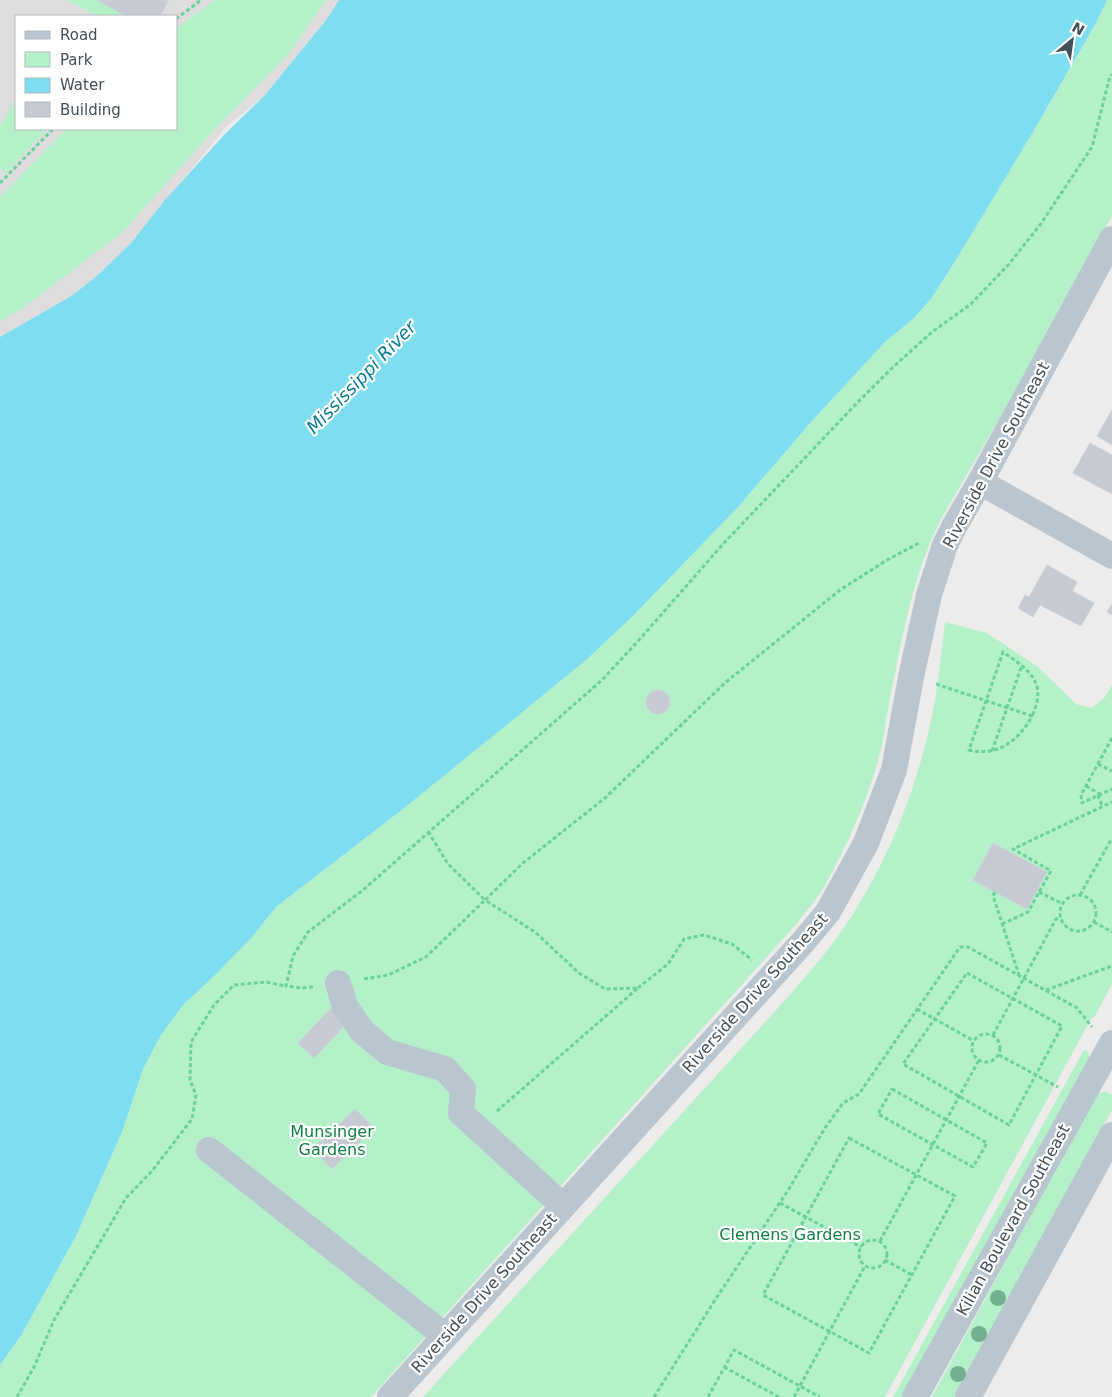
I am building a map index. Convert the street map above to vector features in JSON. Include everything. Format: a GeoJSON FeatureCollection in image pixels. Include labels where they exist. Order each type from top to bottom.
{"type":"FeatureCollection","features":[{"type":"Feature","properties":{"kind":"street","name":"Riverside Drive Southeast"},"geometry":{"type":"LineString","coordinates":[[390,1397],[828,912],[866,843],[894,770],[911,677],[929,595],[945,545],[1112,240]]}},
{"type":"Feature","properties":{"kind":"street"},"geometry":{"type":"LineString","coordinates":[[980,482],[1112,556]]}},
{"type":"Feature","properties":{"kind":"street"},"geometry":{"type":"LineString","coordinates":[[338,983],[345,1006],[362,1032],[387,1052],[413,1058],[445,1069],[463,1089],[460,1113],[552,1196]]}},
{"type":"Feature","properties":{"kind":"street","name":"Kilian Boulevard Southeast"},"geometry":{"type":"LineString","coordinates":[[915,1397],[1110,1050]]}},
{"type":"Feature","properties":{"kind":"street"},"geometry":{"type":"LineString","coordinates":[[968,1397],[1112,1135]]}},
{"type":"Feature","properties":{"kind":"street"},"geometry":{"type":"LineString","coordinates":[[208,1150],[445,1336]]}},
{"type":"Feature","properties":{"kind":"path"},"geometry":{"type":"LineString","coordinates":[[178,18],[202,0]]}},
{"type":"Feature","properties":{"kind":"path"},"geometry":{"type":"LineString","coordinates":[[286,986],[292,956],[308,932],[363,890],[430,833],[602,680],[724,543],[822,439],[891,369],[932,332],[971,304],[1009,264],[1040,225],[1092,146],[1112,74]]}},
{"type":"Feature","properties":{"kind":"path"},"geometry":{"type":"LineString","coordinates":[[0,182],[52,130]]}},
{"type":"Feature","properties":{"kind":"path"},"geometry":{"type":"LineString","coordinates":[[17,1397],[34,1366],[54,1320],[126,1198],[152,1171],[192,1119],[196,1095],[190,1080],[191,1042],[214,1005],[234,985],[266,982],[302,988],[388,976],[426,957],[523,864],[605,798],[726,682],[840,590],[887,560],[955,525]]}},
{"type":"Feature","properties":{"kind":"path"},"geometry":{"type":"LineString","coordinates":[[1003,652],[1022,665],[1031,673],[1036,681],[1038,705],[1028,725],[1014,741],[1005,747],[992,751],[979,752],[969,750],[987,700],[1003,652]]}},
{"type":"Feature","properties":{"kind":"path"},"geometry":{"type":"LineString","coordinates":[[992,751],[1022,665]]}},
{"type":"Feature","properties":{"kind":"path"},"geometry":{"type":"LineString","coordinates":[[911,677],[1032,716]]}},
{"type":"Feature","properties":{"kind":"path"},"geometry":{"type":"LineString","coordinates":[[1112,738],[1081,796],[1082,803],[1112,789]]}},
{"type":"Feature","properties":{"kind":"path"},"geometry":{"type":"LineString","coordinates":[[1098,764],[1112,771]]}},
{"type":"Feature","properties":{"kind":"path"},"geometry":{"type":"LineString","coordinates":[[1086,786],[1099,795],[1102,806]]}},
{"type":"Feature","properties":{"kind":"path"},"geometry":{"type":"LineString","coordinates":[[1002,924],[1028,912],[1051,871],[1013,849],[1112,802]]}},
{"type":"Feature","properties":{"kind":"path"},"geometry":{"type":"LineString","coordinates":[[430,833],[448,864],[485,900],[535,932],[579,973],[605,989],[638,988]]}},
{"type":"Feature","properties":{"kind":"path"},"geometry":{"type":"LineString","coordinates":[[1080,895],[1112,838]]}},
{"type":"Feature","properties":{"kind":"path"},"geometry":{"type":"LineString","coordinates":[[995,892],[993,896],[1019,976]]}},
{"type":"Feature","properties":{"kind":"path"},"geometry":{"type":"LineString","coordinates":[[1039,892],[1063,904]]}},
{"type":"Feature","properties":{"kind":"path"},"geometry":{"type":"LineString","coordinates":[[1080,895],[1086,897],[1095,905],[1096,911],[1094,922],[1089,928],[1078,931],[1066,927],[1060,917],[1060,911],[1063,904],[1070,897],[1080,895]]}},
{"type":"Feature","properties":{"kind":"path"},"geometry":{"type":"LineString","coordinates":[[993,1035],[1056,919],[1060,917]]}},
{"type":"Feature","properties":{"kind":"path"},"geometry":{"type":"LineString","coordinates":[[1094,922],[1112,932]]}},
{"type":"Feature","properties":{"kind":"path"},"geometry":{"type":"LineString","coordinates":[[479,1130],[499,1109],[668,964],[684,939],[704,935],[732,944],[751,958],[767,981]]}},
{"type":"Feature","properties":{"kind":"path"},"geometry":{"type":"LineString","coordinates":[[654,1397],[715,1300],[780,1203],[825,1128],[843,1104],[859,1094],[960,948],[968,947],[1077,1008],[1092,1027]]}},
{"type":"Feature","properties":{"kind":"path"},"geometry":{"type":"LineString","coordinates":[[1046,990],[1112,966]]}},
{"type":"Feature","properties":{"kind":"path"},"geometry":{"type":"LineString","coordinates":[[966,973],[1013,998],[1062,1026],[1008,1125],[902,1064],[966,973]]}},
{"type":"Feature","properties":{"kind":"path"},"geometry":{"type":"LineString","coordinates":[[917,1009],[974,1041]]}},
{"type":"Feature","properties":{"kind":"path"},"geometry":{"type":"LineString","coordinates":[[985,1033],[993,1035],[999,1042],[1001,1050],[999,1055],[988,1062],[979,1060],[974,1054],[972,1045],[974,1041],[985,1033]]}},
{"type":"Feature","properties":{"kind":"path"},"geometry":{"type":"LineString","coordinates":[[999,1055],[1059,1087]]}},
{"type":"Feature","properties":{"kind":"path"},"geometry":{"type":"LineString","coordinates":[[880,1241],[979,1060]]}},
{"type":"Feature","properties":{"kind":"path"},"geometry":{"type":"LineString","coordinates":[[892,1089],[946,1120],[987,1143],[973,1167],[878,1114],[892,1089]]}},
{"type":"Feature","properties":{"kind":"path"},"geometry":{"type":"LineString","coordinates":[[849,1138],[954,1196],[869,1353],[763,1295],[806,1217],[849,1138]]}},
{"type":"Feature","properties":{"kind":"path"},"geometry":{"type":"LineString","coordinates":[[780,1203],[861,1247]]}},
{"type":"Feature","properties":{"kind":"path"},"geometry":{"type":"LineString","coordinates":[[871,1240],[880,1241],[887,1252],[883,1264],[874,1268],[865,1266],[860,1259],[861,1247],[864,1243],[871,1240]]}},
{"type":"Feature","properties":{"kind":"path"},"geometry":{"type":"LineString","coordinates":[[885,1260],[912,1275]]}},
{"type":"Feature","properties":{"kind":"path"},"geometry":{"type":"LineString","coordinates":[[794,1397],[865,1266]]}},
{"type":"Feature","properties":{"kind":"path"},"geometry":{"type":"LineString","coordinates":[[708,1397],[734,1350],[820,1397]]}},
{"type":"Feature","properties":{"kind":"path"},"geometry":{"type":"LineString","coordinates":[[724,1367],[779,1397]]}},
{"type":"Feature","properties":{"kind":"shaded area"},"geometry":{"type":"Polygon","coordinates":[[[0,0],[339,0],[327,19],[265,95],[226,127],[132,242],[99,274],[73,295],[0,337],[0,0]]]}},
{"type":"Feature","properties":{"kind":"green space"},"geometry":{"type":"Polygon","coordinates":[[[67,0],[97,0],[124,15],[94,15],[67,0]]]}},
{"type":"Feature","properties":{"kind":"green space"},"geometry":{"type":"Polygon","coordinates":[[[215,0],[326,0],[289,54],[215,129],[122,233],[20,310],[0,321],[0,197],[65,130],[178,130],[178,27],[215,0]]]}},
{"type":"Feature","properties":{"kind":"green space","name":"Munsinger Gardens"},"geometry":{"type":"Polygon","coordinates":[[[1107,0],[1112,0],[1112,216],[1040,349],[941,519],[931,541],[914,588],[908,612],[881,748],[868,793],[855,826],[832,872],[799,921],[371,1397],[0,1397],[0,1365],[22,1334],[76,1236],[122,1132],[143,1069],[161,1035],[183,1005],[252,937],[276,907],[403,809],[586,660],[632,617],[738,507],[812,421],[885,342],[913,319],[931,299],[954,263],[1030,137],[1096,23],[1107,0]]]}},
{"type":"Feature","properties":{"kind":"green space"},"geometry":{"type":"Polygon","coordinates":[[[15,100],[15,130],[46,130],[5,174],[0,167],[0,127],[15,100]]]}},
{"type":"Feature","properties":{"kind":"green space","name":"Clemens Gardens"},"geometry":{"type":"Polygon","coordinates":[[[945,622],[987,633],[1037,666],[1076,704],[1092,708],[1105,697],[1112,685],[1112,984],[1094,1018],[1092,1017],[885,1397],[423,1397],[787,998],[844,928],[881,865],[905,810],[915,781],[936,694],[945,622]]]}},
{"type":"Feature","properties":{"kind":"green space"},"geometry":{"type":"Polygon","coordinates":[[[1084,1050],[1088,1052],[1090,1059],[905,1397],[893,1397],[1084,1050]]]}},
{"type":"Feature","properties":{"kind":"green space"},"geometry":{"type":"Polygon","coordinates":[[[1105,1091],[1112,1095],[1112,1110],[955,1397],[932,1397],[1096,1095],[1105,1091]]]}},
{"type":"Feature","properties":{"kind":"water","name":"Mississippi River"},"geometry":{"type":"Polygon","coordinates":[[[339,0],[1107,0],[1096,23],[1030,137],[954,263],[931,299],[913,319],[885,342],[812,421],[738,507],[632,617],[586,660],[514,719],[403,809],[276,907],[252,937],[183,1005],[161,1035],[143,1069],[122,1132],[76,1236],[22,1334],[0,1365],[0,337],[73,295],[99,274],[132,242],[165,200],[225,134],[265,95],[327,19],[339,0]]]}},
{"type":"Feature","properties":{"kind":"building"},"geometry":{"type":"Polygon","coordinates":[[[97,0],[169,0],[161,15],[124,15],[97,0]]]}},
{"type":"Feature","properties":{"kind":"building"},"geometry":{"type":"Polygon","coordinates":[[[1112,410],[1112,445],[1097,436],[1112,410]]]}},
{"type":"Feature","properties":{"kind":"building"},"geometry":{"type":"Polygon","coordinates":[[[1090,443],[1112,455],[1112,494],[1073,473],[1090,443]]]}},
{"type":"Feature","properties":{"kind":"building"},"geometry":{"type":"Polygon","coordinates":[[[1047,565],[1077,582],[1072,591],[1094,603],[1081,626],[1040,605],[1033,617],[1018,608],[1025,595],[1029,597],[1047,565]]]}},
{"type":"Feature","properties":{"kind":"building"},"geometry":{"type":"Polygon","coordinates":[[[1112,604],[1112,615],[1107,612],[1112,604]]]}},
{"type":"Feature","properties":{"kind":"building"},"geometry":{"type":"Polygon","coordinates":[[[658,690],[667,693],[670,702],[667,711],[658,714],[649,711],[646,702],[649,693],[658,690]]]}},
{"type":"Feature","properties":{"kind":"building"},"geometry":{"type":"Polygon","coordinates":[[[993,843],[1047,872],[1027,909],[973,880],[993,843]]]}},
{"type":"Feature","properties":{"kind":"building"},"geometry":{"type":"Polygon","coordinates":[[[334,1005],[350,1020],[314,1058],[298,1043],[334,1005]]]}},
{"type":"Feature","properties":{"kind":"building"},"geometry":{"type":"Polygon","coordinates":[[[355,1109],[374,1128],[332,1169],[313,1149],[355,1109]]]}}]}
